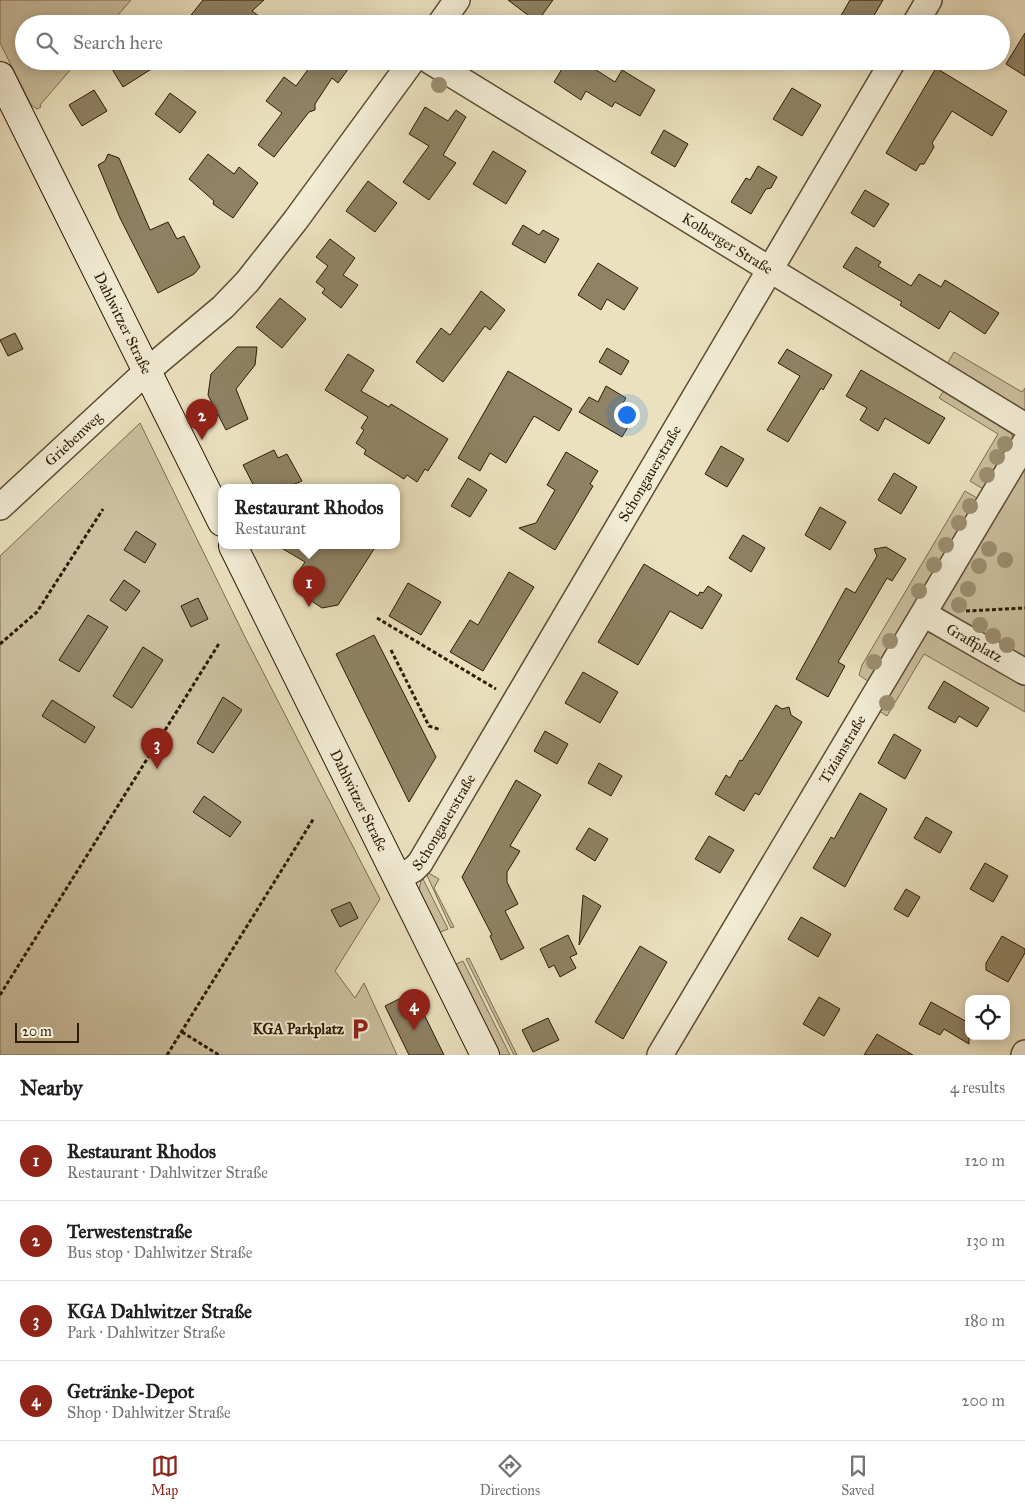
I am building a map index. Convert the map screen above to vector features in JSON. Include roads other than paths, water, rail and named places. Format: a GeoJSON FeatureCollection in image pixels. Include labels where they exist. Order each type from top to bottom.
{"type":"FeatureCollection","features":[{"type":"Feature","properties":{"kind":"main road","name":"Dahlwitzer Straße"},"geometry":{"type":"LineString","coordinates":[[0,76],[218,514]]}},
{"type":"Feature","properties":{"kind":"main road","name":"Dahlwitzer Straße"},"geometry":{"type":"LineString","coordinates":[[234,549],[485,1055]]}},
{"type":"Feature","properties":{"kind":"street"},"geometry":{"type":"LineString","coordinates":[[446,15],[457,0]]}},
{"type":"Feature","properties":{"kind":"street"},"geometry":{"type":"LineString","coordinates":[[920,15],[929,0]]}},
{"type":"Feature","properties":{"kind":"street","name":"Griebenweg"},"geometry":{"type":"LineString","coordinates":[[0,507],[147,371],[223,306],[247,282],[295,221],[405,70]]}},
{"type":"Feature","properties":{"kind":"street","name":"Kolberger Straße"},"geometry":{"type":"LineString","coordinates":[[445,70],[1025,426]]}},
{"type":"Feature","properties":{"kind":"street","name":"Schongauerstraße"},"geometry":{"type":"LineString","coordinates":[[398,878],[414,869],[420,863],[888,70]]}},
{"type":"Feature","properties":{"kind":"street","name":"Tizianstraße"},"geometry":{"type":"LineString","coordinates":[[660,1055],[1025,443]]}},
{"type":"Feature","properties":{"kind":"street","name":"Graffplatz"},"geometry":{"type":"LineString","coordinates":[[924,614],[1025,672]]}},
{"type":"Feature","properties":{"kind":"place","name":"Terwestenstraße"},"geometry":{"type":"Point","coordinates":[202,440]}},
{"type":"Feature","properties":{"kind":"place","name":"Restaurant Rhodos"},"geometry":{"type":"Point","coordinates":[309,607]}},
{"type":"Feature","properties":{"kind":"place","name":"KGA Dahlwitzer Straße"},"geometry":{"type":"Point","coordinates":[157,769]}},
{"type":"Feature","properties":{"kind":"place","name":"KGA Parkplatz"},"geometry":{"type":"Point","coordinates":[360,1029]}},
{"type":"Feature","properties":{"kind":"place","name":"Getränke-Depot"},"geometry":{"type":"Point","coordinates":[414,1030]}}]}
